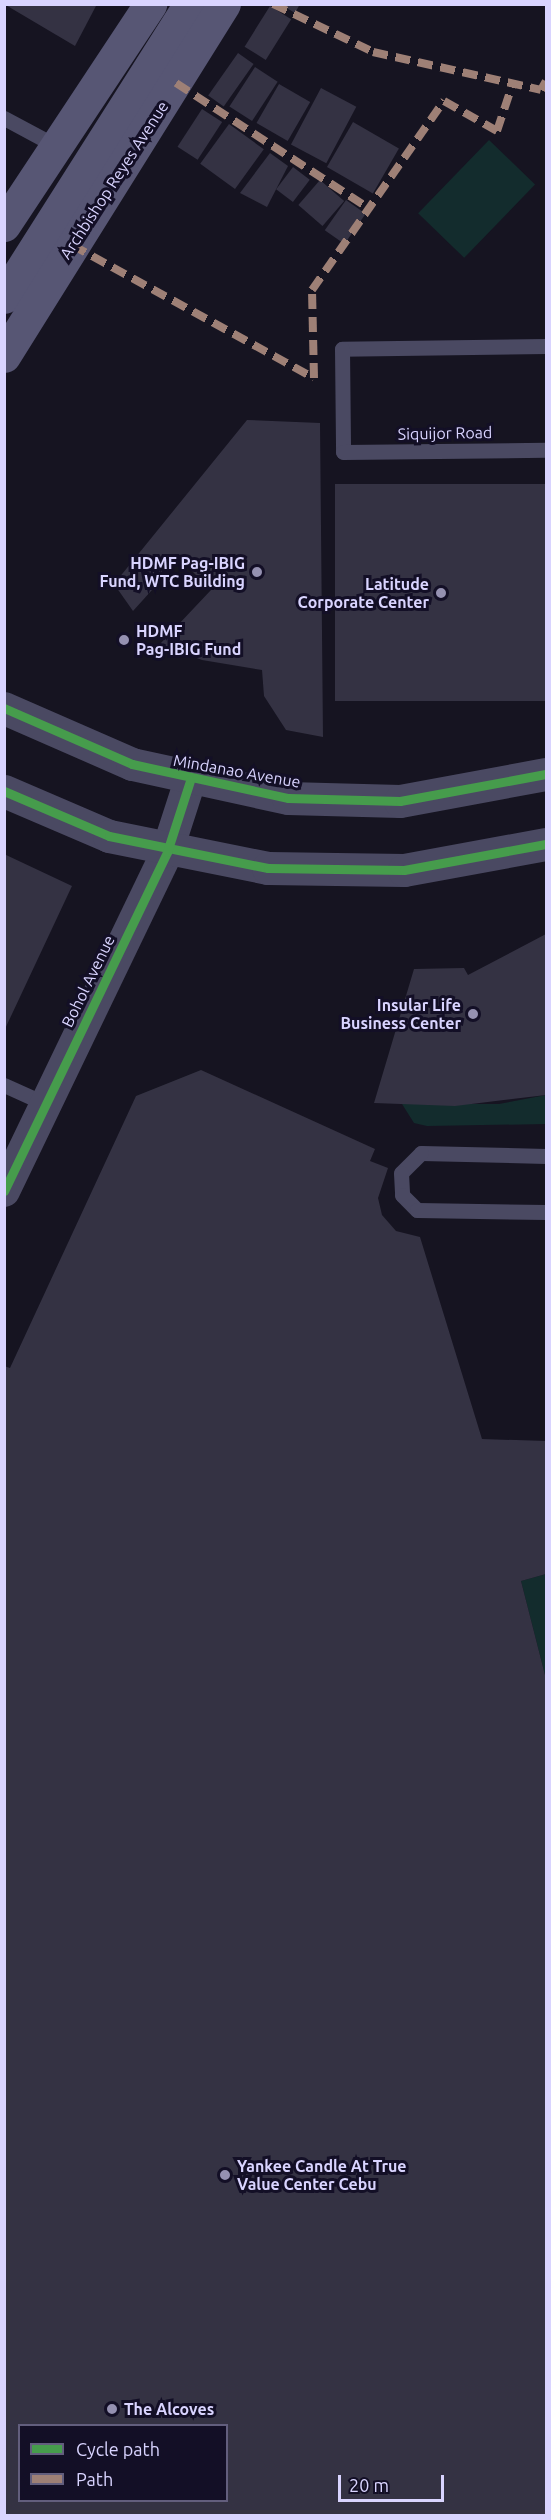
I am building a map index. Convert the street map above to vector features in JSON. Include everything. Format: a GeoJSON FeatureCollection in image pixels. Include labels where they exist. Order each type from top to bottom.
{"type":"FeatureCollection","features":[{"type":"Feature","properties":{"kind":"main road"},"geometry":{"type":"LineString","coordinates":[[4,225],[150,4]]}},
{"type":"Feature","properties":{"kind":"main road","name":"Archbishop Reyes Avenue"},"geometry":{"type":"LineString","coordinates":[[4,297],[190,4]]}},
{"type":"Feature","properties":{"kind":"main road","name":"Archbishop Reyes Avenue"},"geometry":{"type":"LineString","coordinates":[[4,356],[224,4]]}},
{"type":"Feature","properties":{"kind":"street","name":"Mindanao Avenue"},"geometry":{"type":"LineString","coordinates":[[4,708],[132,764],[190,781],[288,798],[400,801],[546,774]]}},
{"type":"Feature","properties":{"kind":"street","name":"Bohol Avenue"},"geometry":{"type":"LineString","coordinates":[[4,1191],[44,1103],[167,852],[190,781]]}},
{"type":"Feature","properties":{"kind":"street"},"geometry":{"type":"LineString","coordinates":[[4,791],[109,837],[167,852],[335,872],[404,870],[546,844]]}},
{"type":"Feature","properties":{"kind":"lane"},"geometry":{"type":"LineString","coordinates":[[4,117],[56,146]]}},
{"type":"Feature","properties":{"kind":"lane","name":"Siquijor Road"},"geometry":{"type":"LineString","coordinates":[[546,346],[342,350],[344,452],[546,450]]}},
{"type":"Feature","properties":{"kind":"lane"},"geometry":{"type":"LineString","coordinates":[[4,1085],[44,1103]]}},
{"type":"Feature","properties":{"kind":"lane"},"geometry":{"type":"LineString","coordinates":[[546,1156],[421,1153],[401,1173],[402,1195],[417,1210],[546,1212]]}},
{"type":"Feature","properties":{"kind":"green space"},"geometry":{"type":"Polygon","coordinates":[[[489,140],[535,184],[464,258],[418,213],[489,140]]]}},
{"type":"Feature","properties":{"kind":"green space"},"geometry":{"type":"Polygon","coordinates":[[[546,1095],[546,1124],[427,1126],[414,1123],[402,1104],[499,1104],[546,1095]]]}},
{"type":"Feature","properties":{"kind":"green space"},"geometry":{"type":"Polygon","coordinates":[[[546,1574],[546,1679],[521,1581],[546,1574]]]}},
{"type":"Feature","properties":{"kind":"building"},"geometry":{"type":"Polygon","coordinates":[[[4,4],[97,4],[75,46],[4,4]]]}},
{"type":"Feature","properties":{"kind":"building"},"geometry":{"type":"Polygon","coordinates":[[[280,4],[300,4],[295,13],[280,4]]]}},
{"type":"Feature","properties":{"kind":"building"},"geometry":{"type":"Polygon","coordinates":[[[270,6],[291,19],[266,60],[245,47],[270,6]]]}},
{"type":"Feature","properties":{"kind":"building"},"geometry":{"type":"Polygon","coordinates":[[[238,53],[254,64],[224,106],[208,96],[238,53]]]}},
{"type":"Feature","properties":{"kind":"building"},"geometry":{"type":"Polygon","coordinates":[[[255,67],[278,82],[252,121],[229,106],[255,67]]]}},
{"type":"Feature","properties":{"kind":"building"},"geometry":{"type":"Polygon","coordinates":[[[279,84],[310,102],[288,141],[256,123],[279,84]]]}},
{"type":"Feature","properties":{"kind":"building"},"geometry":{"type":"Polygon","coordinates":[[[321,88],[356,107],[326,163],[291,145],[321,88]]]}},
{"type":"Feature","properties":{"kind":"building"},"geometry":{"type":"Polygon","coordinates":[[[202,109],[222,122],[198,160],[177,147],[202,109]]]}},
{"type":"Feature","properties":{"kind":"building"},"geometry":{"type":"Polygon","coordinates":[[[353,122],[399,148],[373,194],[327,167],[353,122]]]}},
{"type":"Feature","properties":{"kind":"building"},"geometry":{"type":"Polygon","coordinates":[[[229,124],[264,149],[235,189],[200,164],[229,124]]]}},
{"type":"Feature","properties":{"kind":"building"},"geometry":{"type":"Polygon","coordinates":[[[270,153],[288,166],[267,207],[240,193],[270,153]]]}},
{"type":"Feature","properties":{"kind":"building"},"geometry":{"type":"Polygon","coordinates":[[[293,167],[310,180],[293,202],[276,189],[293,167]]]}},
{"type":"Feature","properties":{"kind":"building"},"geometry":{"type":"Polygon","coordinates":[[[320,180],[344,201],[323,226],[298,205],[320,180]]]}},
{"type":"Feature","properties":{"kind":"building"},"geometry":{"type":"Polygon","coordinates":[[[346,200],[366,214],[344,244],[325,230],[346,200]]]}},
{"type":"Feature","properties":{"kind":"building","name":"HDMF Pag-IBIG Fund, WTC Building"},"geometry":{"type":"Polygon","coordinates":[[[247,420],[320,423],[323,737],[286,730],[264,696],[262,670],[202,660],[160,644],[211,590],[180,559],[133,611],[114,584],[247,420]]]}},
{"type":"Feature","properties":{"kind":"building","name":"Latitude Corporate Center"},"geometry":{"type":"Polygon","coordinates":[[[335,484],[546,484],[546,701],[335,701],[335,484]]]}},
{"type":"Feature","properties":{"kind":"building"},"geometry":{"type":"Polygon","coordinates":[[[4,854],[72,886],[4,1031],[4,854]]]}},
{"type":"Feature","properties":{"kind":"building","name":"Insular Life Business Center"},"geometry":{"type":"Polygon","coordinates":[[[546,934],[546,1095],[455,1106],[374,1103],[414,969],[464,968],[468,975],[546,934]]]}},
{"type":"Feature","properties":{"kind":"building"},"geometry":{"type":"Polygon","coordinates":[[[201,1070],[375,1149],[370,1161],[388,1168],[378,1198],[382,1215],[396,1231],[420,1237],[482,1439],[546,1441],[546,1574],[521,1581],[546,1679],[546,2516],[4,2516],[4,1366],[10,1368],[136,1096],[201,1070]]]}},
{"type":"Feature","properties":{"kind":"marked path"},"geometry":{"type":"LineString","coordinates":[[273,4],[373,52],[541,90],[546,81]]}},
{"type":"Feature","properties":{"kind":"marked path"},"geometry":{"type":"LineString","coordinates":[[176,83],[370,209]]}},
{"type":"Feature","properties":{"kind":"marked path"},"geometry":{"type":"LineString","coordinates":[[72,245],[314,378],[312,290],[444,101],[497,131],[513,83]]}},
{"type":"Feature","properties":{"kind":"cycle path"},"geometry":{"type":"LineString","coordinates":[[4,708],[132,764],[288,798],[400,801],[546,774]]}},
{"type":"Feature","properties":{"kind":"cycle path"},"geometry":{"type":"LineString","coordinates":[[4,1191],[167,852],[190,781]]}},
{"type":"Feature","properties":{"kind":"cycle path"},"geometry":{"type":"LineString","coordinates":[[4,791],[109,836],[268,868],[404,870],[546,844]]}},
{"type":"Feature","properties":{"kind":"place","name":"HDMF Pag-IBIG Fund, WTC Building"},"geometry":{"type":"Point","coordinates":[257,572]}},
{"type":"Feature","properties":{"kind":"place","name":"Latitude Corporate Center"},"geometry":{"type":"Point","coordinates":[441,593]}},
{"type":"Feature","properties":{"kind":"place","name":"HDMF Pag-IBIG Fund"},"geometry":{"type":"Point","coordinates":[124,640]}},
{"type":"Feature","properties":{"kind":"place","name":"Insular Life Business Center"},"geometry":{"type":"Point","coordinates":[473,1014]}},
{"type":"Feature","properties":{"kind":"place","name":"Yankee Candle At True Value Center Cebu"},"geometry":{"type":"Point","coordinates":[225,2175]}},
{"type":"Feature","properties":{"kind":"place","name":"The Alcoves"},"geometry":{"type":"Point","coordinates":[112,2409]}}]}
